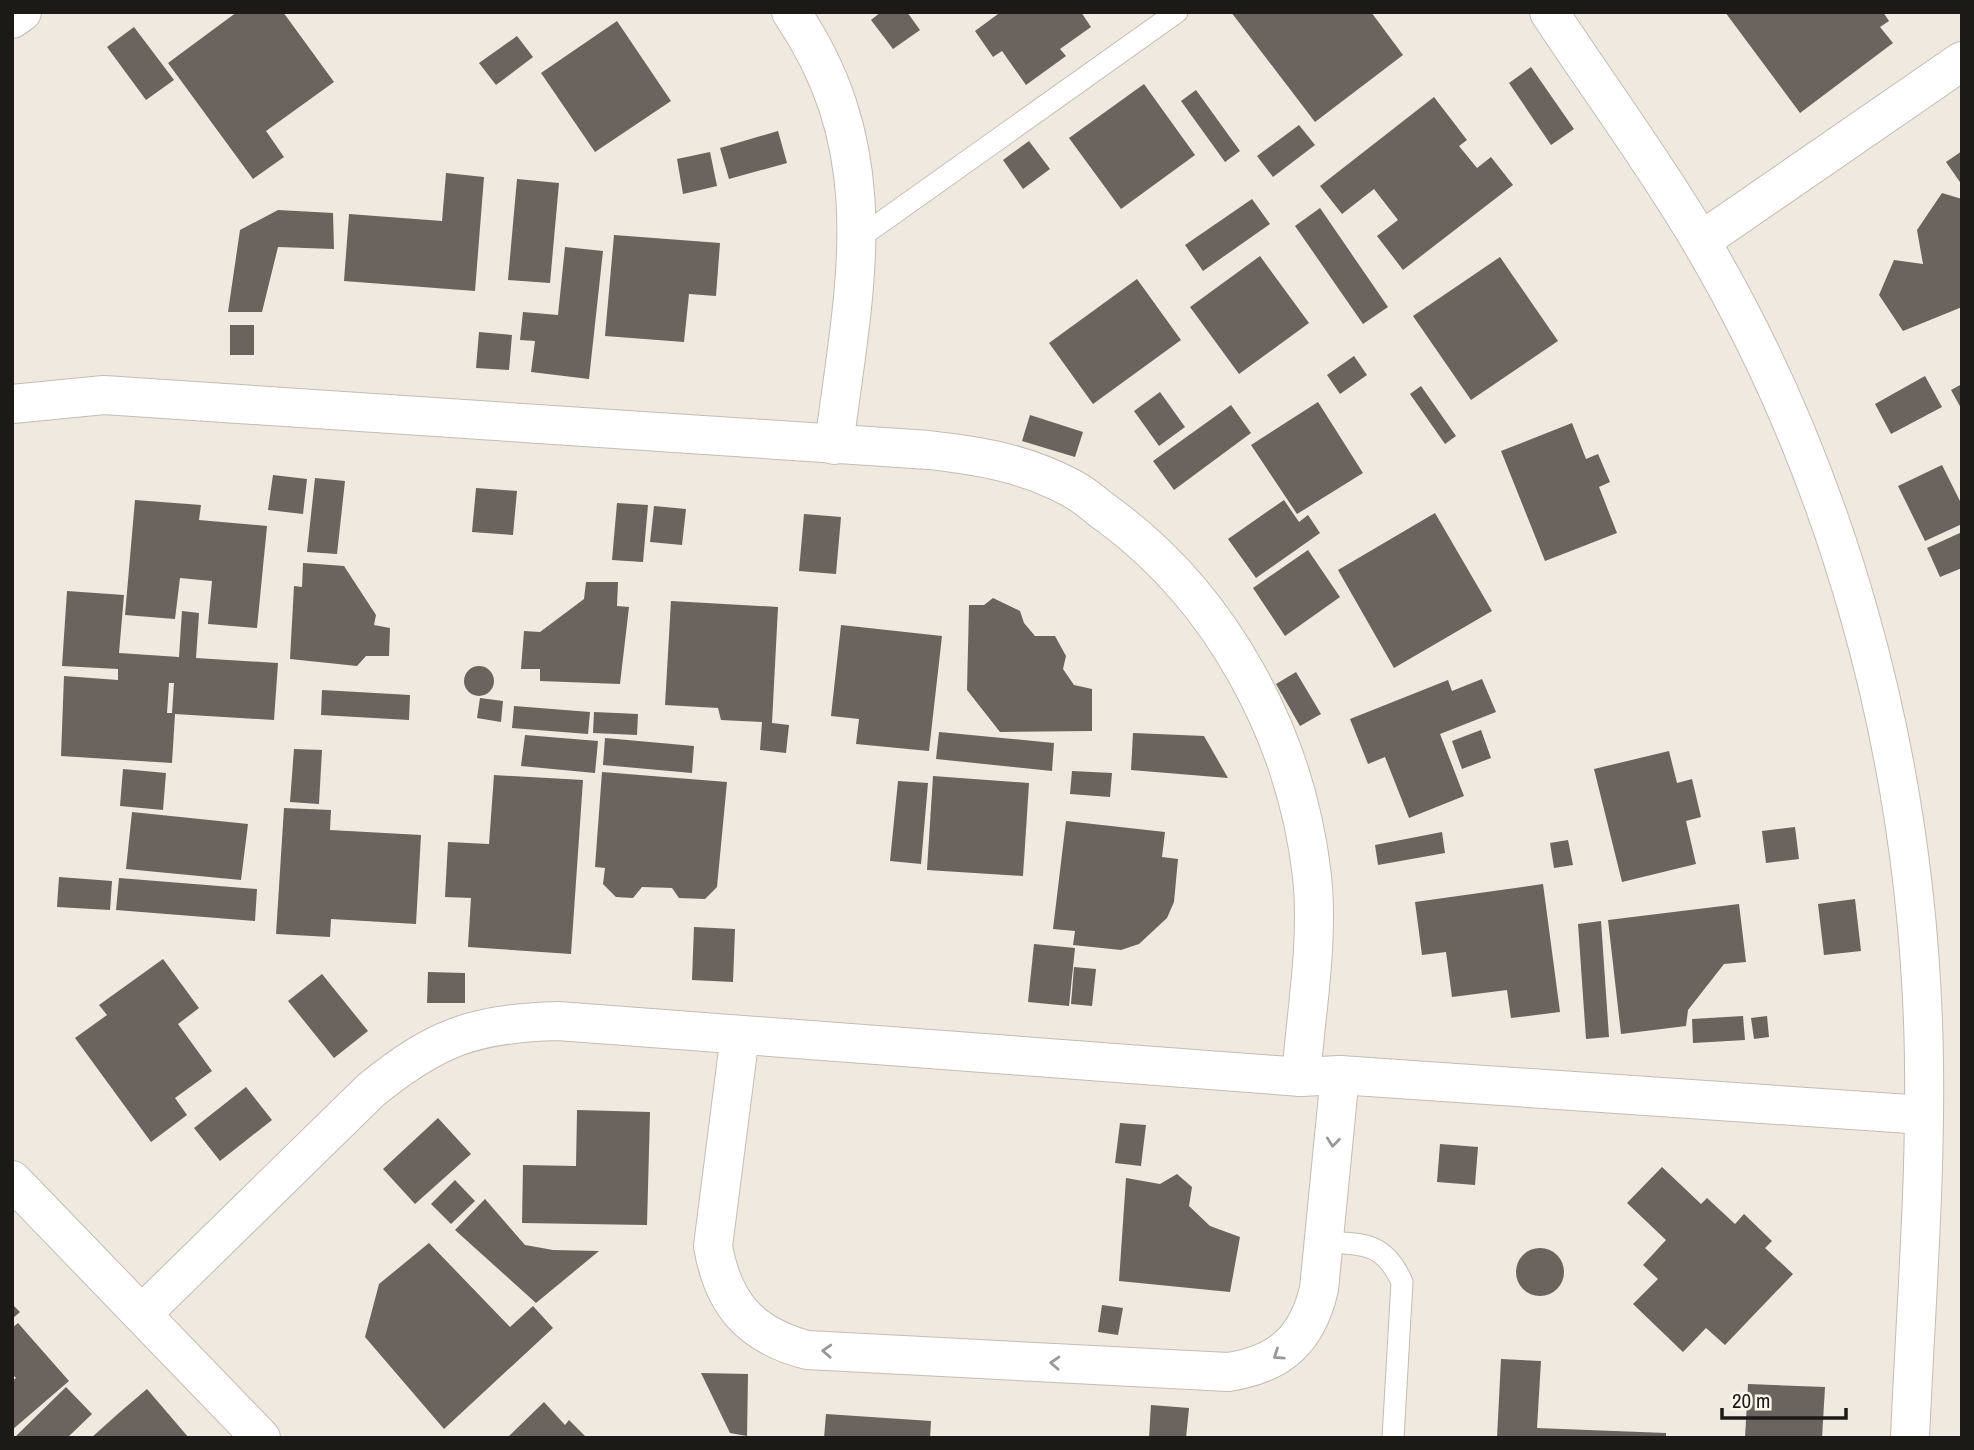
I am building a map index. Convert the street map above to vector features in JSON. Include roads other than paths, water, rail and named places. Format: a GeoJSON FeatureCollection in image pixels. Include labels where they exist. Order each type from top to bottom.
{"type":"FeatureCollection","features":[{"type":"Feature","properties":{"kind":"street"},"geometry":{"type":"LineString","coordinates":[[12,19],[22,12]]}},
{"type":"Feature","properties":{"kind":"street"},"geometry":{"type":"LineString","coordinates":[[791,12],[831,83],[847,133],[857,185],[859,237],[834,445]]}},
{"type":"Feature","properties":{"kind":"street"},"geometry":{"type":"LineString","coordinates":[[1549,12],[1701,241],[1765,366],[1807,462],[1842,558],[1867,639],[1885,714],[1910,867],[1922,1008],[1924,1115],[1910,1438]]}},
{"type":"Feature","properties":{"kind":"street"},"geometry":{"type":"LineString","coordinates":[[1701,241],[1962,61]]}},
{"type":"Feature","properties":{"kind":"street"},"geometry":{"type":"LineString","coordinates":[[12,404],[104,396],[929,450],[995,458],[1072,489],[1139,538],[1196,596],[1244,666],[1278,739],[1301,818],[1312,877],[1312,940],[1301,1077]]}},
{"type":"Feature","properties":{"kind":"street"},"geometry":{"type":"LineString","coordinates":[[143,1313],[371,1090],[411,1058],[456,1035],[506,1022],[558,1021],[1301,1077],[1340,1074],[1924,1115]]}},
{"type":"Feature","properties":{"kind":"street"},"geometry":{"type":"LineString","coordinates":[[740,1035],[713,1246],[718,1271],[734,1304],[761,1332],[783,1343],[807,1350],[1228,1372],[1250,1369],[1271,1361],[1304,1331],[1314,1310],[1319,1289],[1340,1074]]}},
{"type":"Feature","properties":{"kind":"street"},"geometry":{"type":"LineString","coordinates":[[12,1180],[261,1438]]}},
{"type":"Feature","properties":{"kind":"lane"},"geometry":{"type":"LineString","coordinates":[[859,237],[1177,12]]}},
{"type":"Feature","properties":{"kind":"lane"},"geometry":{"type":"LineString","coordinates":[[1324,1242],[1364,1244],[1381,1252],[1394,1266],[1402,1283],[1393,1438]]}}]}
